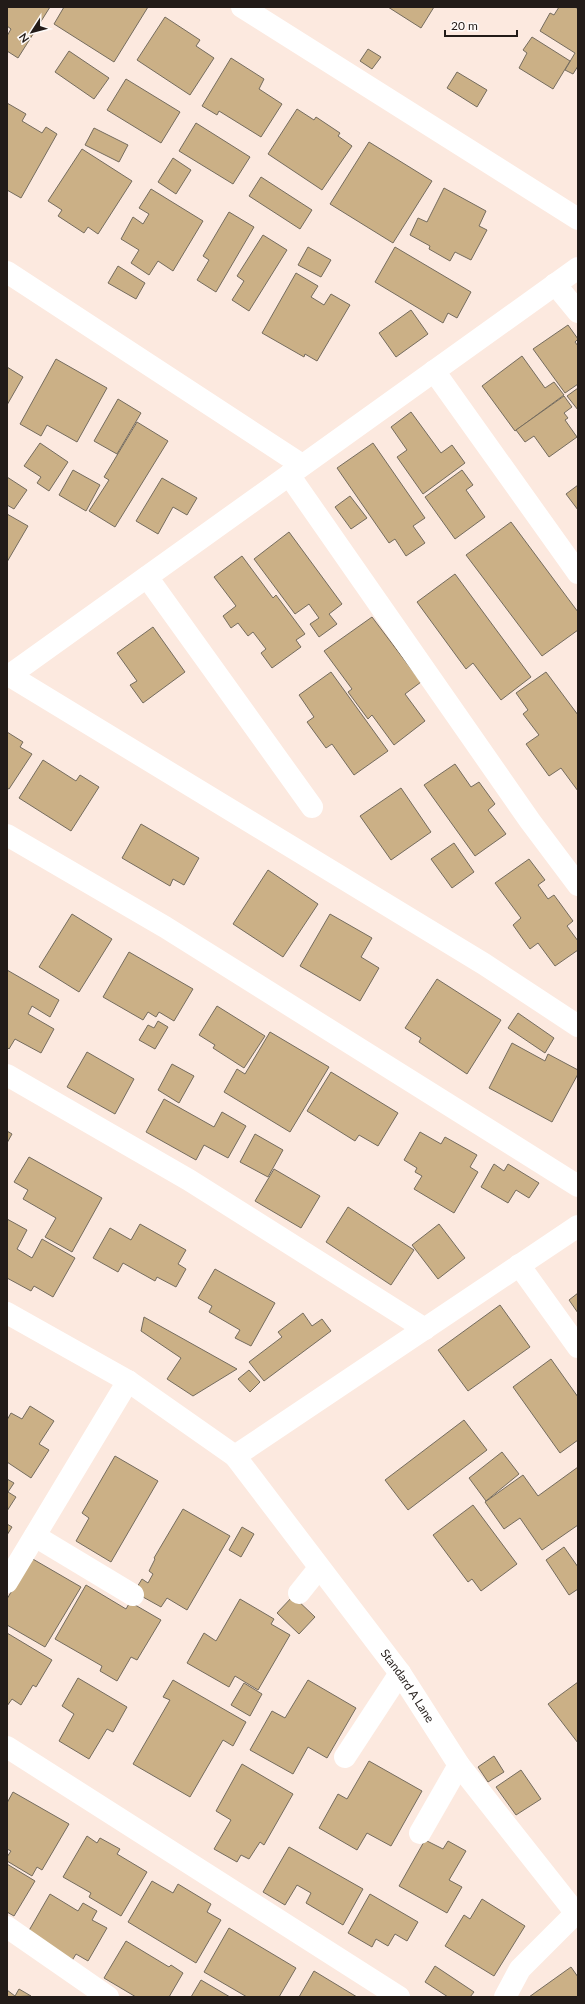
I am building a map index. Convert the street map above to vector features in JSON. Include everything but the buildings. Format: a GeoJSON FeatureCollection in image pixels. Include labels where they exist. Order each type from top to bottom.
{"type":"FeatureCollection","features":[{"type":"Feature","properties":{"kind":"street"},"geometry":{"type":"LineString","coordinates":[[242,7],[578,218]]}},
{"type":"Feature","properties":{"kind":"street"},"geometry":{"type":"LineString","coordinates":[[578,268],[147,577],[8,674],[477,960],[578,1026]]}},
{"type":"Feature","properties":{"kind":"street"},"geometry":{"type":"LineString","coordinates":[[7,272],[295,470],[526,815],[578,885]]}},
{"type":"Feature","properties":{"kind":"street"},"geometry":{"type":"LineString","coordinates":[[555,284],[578,312]]}},
{"type":"Feature","properties":{"kind":"street"},"geometry":{"type":"LineString","coordinates":[[434,371],[578,573]]}},
{"type":"Feature","properties":{"kind":"street"},"geometry":{"type":"LineString","coordinates":[[147,577],[312,807]]}},
{"type":"Feature","properties":{"kind":"street"},"geometry":{"type":"LineString","coordinates":[[7,835],[165,927],[578,1186]]}},
{"type":"Feature","properties":{"kind":"street"},"geometry":{"type":"LineString","coordinates":[[7,1075],[189,1180],[424,1329]]}},
{"type":"Feature","properties":{"kind":"street"},"geometry":{"type":"LineString","coordinates":[[235,1456],[578,1226]]}},
{"type":"Feature","properties":{"kind":"street"},"geometry":{"type":"LineString","coordinates":[[519,1265],[578,1347]]}},
{"type":"Feature","properties":{"kind":"street","name":"Standard A Lane"},"geometry":{"type":"LineString","coordinates":[[7,1313],[128,1382],[235,1456],[400,1673],[459,1765],[577,1915]]}},
{"type":"Feature","properties":{"kind":"street"},"geometry":{"type":"LineString","coordinates":[[7,1582],[128,1382]]}},
{"type":"Feature","properties":{"kind":"street"},"geometry":{"type":"LineString","coordinates":[[35,1536],[133,1595]]}},
{"type":"Feature","properties":{"kind":"street"},"geometry":{"type":"LineString","coordinates":[[299,1593],[319,1568]]}},
{"type":"Feature","properties":{"kind":"street"},"geometry":{"type":"LineString","coordinates":[[345,1757],[400,1673]]}},
{"type":"Feature","properties":{"kind":"street"},"geometry":{"type":"LineString","coordinates":[[7,1747],[400,1997]]}},
{"type":"Feature","properties":{"kind":"street"},"geometry":{"type":"LineString","coordinates":[[420,1833],[459,1765]]}},
{"type":"Feature","properties":{"kind":"street"},"geometry":{"type":"LineString","coordinates":[[505,1997],[520,1969],[577,1915]]}},
{"type":"Feature","properties":{"kind":"street"},"geometry":{"type":"LineString","coordinates":[[8,1930],[108,1997]]}}]}
